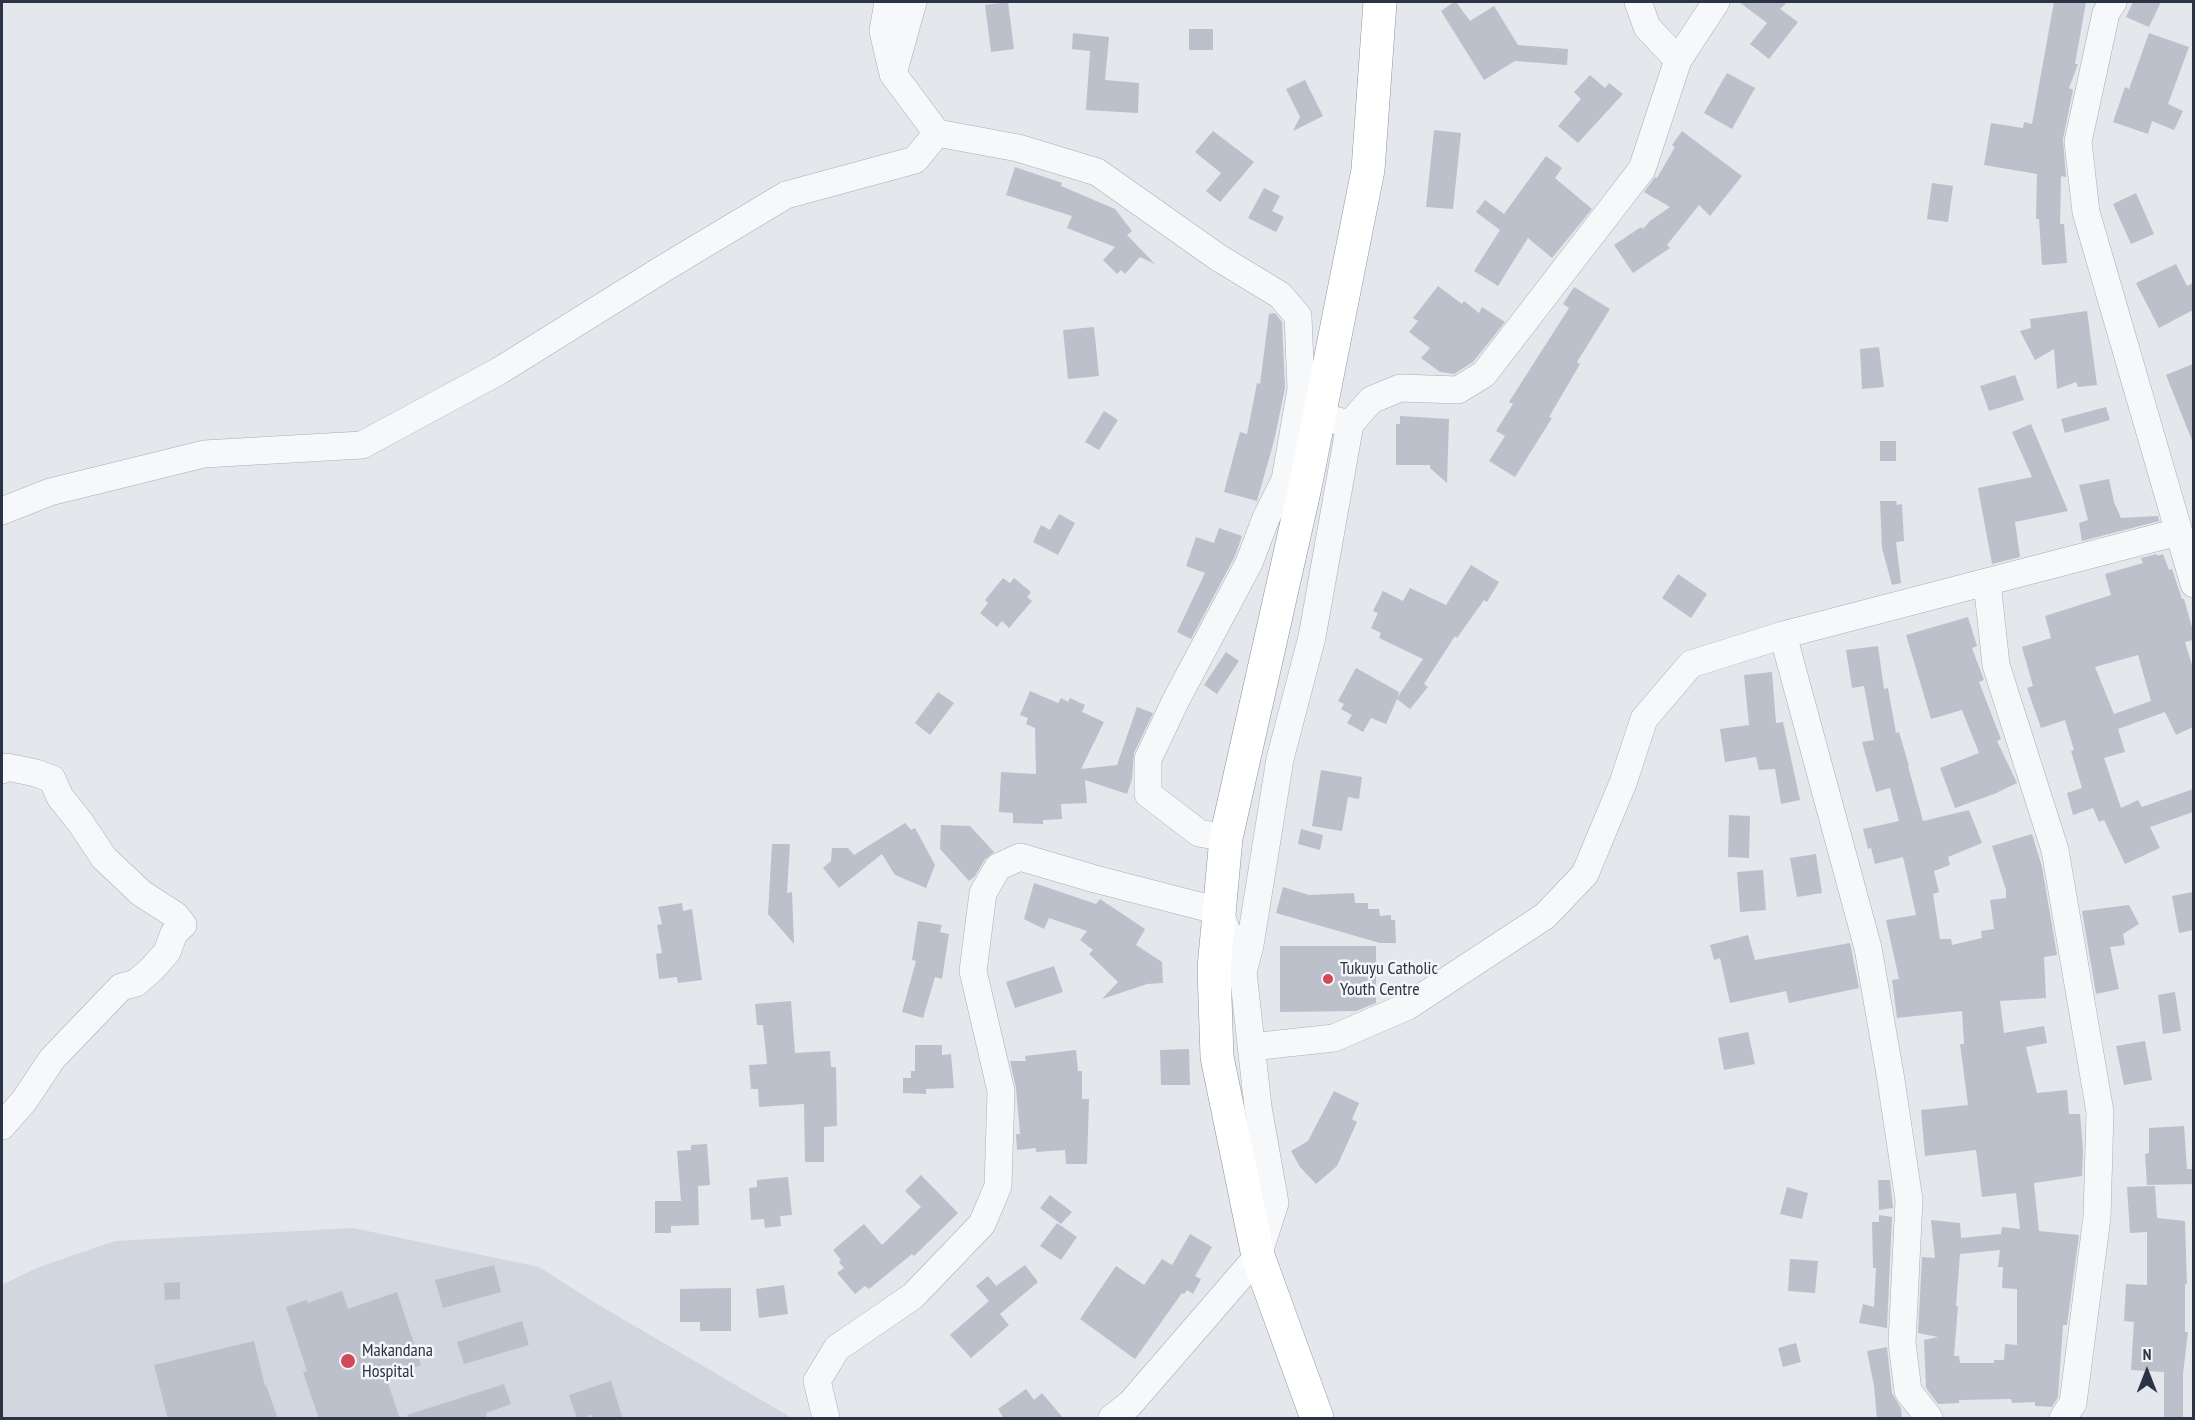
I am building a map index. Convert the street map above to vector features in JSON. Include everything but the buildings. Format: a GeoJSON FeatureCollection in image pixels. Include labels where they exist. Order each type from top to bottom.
{"type":"FeatureCollection","features":[{"type":"Feature","properties":{"kind":"highway"},"geometry":{"type":"LineString","coordinates":[[1317,1419],[1258,1256],[1217,1057],[1214,968],[1226,838],[1248,736],[1295,484],[1335,420],[1368,170],[1380,2]]}},
{"type":"Feature","properties":{"kind":"street"},"geometry":{"type":"LineString","coordinates":[[888,2],[884,31],[892,74],[937,133],[1018,148],[1097,172],[1219,258],[1280,295],[1298,315],[1301,389],[1295,484],[1266,518],[1249,564],[1176,700],[1148,759],[1148,794],[1199,833],[1226,838]]}},
{"type":"Feature","properties":{"kind":"street"},"geometry":{"type":"LineString","coordinates":[[892,74],[913,2]]}},
{"type":"Feature","properties":{"kind":"street"},"geometry":{"type":"LineString","coordinates":[[1638,2],[1647,27],[1678,60]]}},
{"type":"Feature","properties":{"kind":"street"},"geometry":{"type":"LineString","coordinates":[[1243,972],[1250,945],[1284,743],[1312,637],[1335,420],[1371,400],[1400,388],[1458,390],[1484,375],[1642,169],[1678,60],[1716,2]]}},
{"type":"Feature","properties":{"kind":"street"},"geometry":{"type":"LineString","coordinates":[[2113,2],[2106,13],[2078,142],[2086,212],[2193,584]]}},
{"type":"Feature","properties":{"kind":"street"},"geometry":{"type":"LineString","coordinates":[[2,511],[50,492],[204,454],[362,445],[499,371],[786,195],[915,160],[937,133]]}},
{"type":"Feature","properties":{"kind":"street"},"geometry":{"type":"LineString","coordinates":[[1251,1047],[1334,1038],[1407,1006],[1545,916],[1585,874],[1623,783],[1644,719],[1691,664],[1783,636],[2178,532]]}},
{"type":"Feature","properties":{"kind":"street"},"geometry":{"type":"LineString","coordinates":[[1987,582],[1996,665],[2055,850],[2100,1112],[2097,1217],[2073,1403],[2063,1419]]}},
{"type":"Feature","properties":{"kind":"street"},"geometry":{"type":"LineString","coordinates":[[1783,636],[1868,948],[1909,1200],[1902,1343],[1908,1391],[1929,1419]]}},
{"type":"Feature","properties":{"kind":"street"},"geometry":{"type":"LineString","coordinates":[[1248,736],[1284,743]]}},
{"type":"Feature","properties":{"kind":"street"},"geometry":{"type":"LineString","coordinates":[[2,770],[7,767],[36,773],[51,779],[60,797],[104,858],[141,893],[175,915],[183,925],[174,933],[167,952],[152,969],[136,983],[122,987],[52,1059],[24,1101],[2,1126]]}},
{"type":"Feature","properties":{"kind":"street"},"geometry":{"type":"LineString","coordinates":[[826,1419],[817,1381],[837,1348],[913,1296],[982,1224],[998,1186],[1001,1091],[974,971],[983,893],[998,867],[1020,857],[1219,911],[1243,972],[1258,1107],[1275,1203],[1258,1256],[1130,1404],[1112,1419]]}},
{"type":"Feature","properties":{"kind":"shaded area","name":"Makandana Hospital"},"geometry":{"type":"Polygon","coordinates":[[[353,1228],[539,1267],[597,1304],[792,1418],[2,1418],[2,1285],[39,1267],[115,1241],[353,1228]]]}},
{"type":"Feature","properties":{"kind":"place","name":"Tukuyu Catholic Youth Centre"},"geometry":{"type":"Point","coordinates":[1328,979]}},
{"type":"Feature","properties":{"kind":"place","name":"Makandana Hospital"},"geometry":{"type":"Point","coordinates":[348,1361]}}]}
